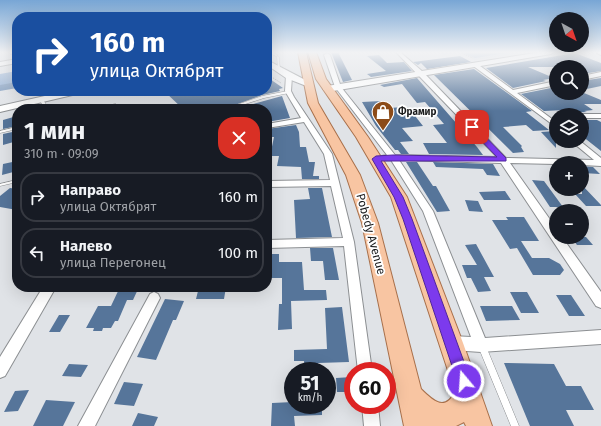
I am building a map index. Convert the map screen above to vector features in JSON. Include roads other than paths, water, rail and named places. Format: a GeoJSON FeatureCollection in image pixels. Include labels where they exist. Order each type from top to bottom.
{"type":"FeatureCollection","features":[{"type":"Feature","properties":{"kind":"main road"},"geometry":{"type":"LineString","coordinates":[[282,72],[289,76],[308,79]]}},
{"type":"Feature","properties":{"kind":"main road","name":"Pobedy Avenue"},"geometry":{"type":"LineString","coordinates":[[306,72],[319,116],[353,175],[370,223],[417,426]]}},
{"type":"Feature","properties":{"kind":"main road"},"geometry":{"type":"LineString","coordinates":[[321,72],[321,79],[333,88],[399,197],[452,343],[479,426]]}},
{"type":"Feature","properties":{"kind":"main road"},"geometry":{"type":"LineString","coordinates":[[333,88],[428,72]]}},
{"type":"Feature","properties":{"kind":"main road"},"geometry":{"type":"LineString","coordinates":[[23,104],[57,96]]}},
{"type":"Feature","properties":{"kind":"main road"},"geometry":{"type":"LineString","coordinates":[[0,109],[12,106]]}},
{"type":"Feature","properties":{"kind":"main road"},"geometry":{"type":"LineString","coordinates":[[410,396],[434,419],[446,422],[453,420],[465,406],[468,394]]}},
{"type":"Feature","properties":{"kind":"street"},"geometry":{"type":"LineString","coordinates":[[485,72],[547,118]]}},
{"type":"Feature","properties":{"kind":"street"},"geometry":{"type":"LineString","coordinates":[[421,73],[503,160],[549,227]]}},
{"type":"Feature","properties":{"kind":"street"},"geometry":{"type":"LineString","coordinates":[[589,77],[601,74]]}},
{"type":"Feature","properties":{"kind":"street"},"geometry":{"type":"LineString","coordinates":[[289,76],[285,88],[328,154],[349,242],[364,362]]}},
{"type":"Feature","properties":{"kind":"street"},"geometry":{"type":"LineString","coordinates":[[512,92],[549,84]]}},
{"type":"Feature","properties":{"kind":"street"},"geometry":{"type":"LineString","coordinates":[[333,88],[393,157],[428,212],[481,345]]}},
{"type":"Feature","properties":{"kind":"street"},"geometry":{"type":"LineString","coordinates":[[589,116],[601,116]]}},
{"type":"Feature","properties":{"kind":"street"},"geometry":{"type":"LineString","coordinates":[[272,125],[306,120]]}},
{"type":"Feature","properties":{"kind":"street"},"geometry":{"type":"LineString","coordinates":[[584,148],[601,162]]}},
{"type":"Feature","properties":{"kind":"street"},"geometry":{"type":"LineString","coordinates":[[376,159],[393,157],[601,162]]}},
{"type":"Feature","properties":{"kind":"street"},"geometry":{"type":"LineString","coordinates":[[272,184],[334,183]]}},
{"type":"Feature","properties":{"kind":"street"},"geometry":{"type":"LineString","coordinates":[[272,244],[349,242]]}},
{"type":"Feature","properties":{"kind":"street"},"geometry":{"type":"LineString","coordinates":[[561,244],[601,302]]}},
{"type":"Feature","properties":{"kind":"street"},"geometry":{"type":"LineString","coordinates":[[0,370],[47,292]]}},
{"type":"Feature","properties":{"kind":"street"},"geometry":{"type":"LineString","coordinates":[[86,426],[154,298]]}},
{"type":"Feature","properties":{"kind":"street"},"geometry":{"type":"LineString","coordinates":[[452,343],[481,345],[601,336]]}},
{"type":"Feature","properties":{"kind":"street"},"geometry":{"type":"LineString","coordinates":[[371,414],[372,426]]}},
{"type":"Feature","properties":{"kind":"lane"},"geometry":{"type":"LineString","coordinates":[[272,93],[285,88]]}},
{"type":"Feature","properties":{"kind":"lane"},"geometry":{"type":"LineString","coordinates":[[242,104],[265,96]]}},
{"type":"Feature","properties":{"kind":"lane"},"geometry":{"type":"LineString","coordinates":[[41,100],[44,104]]}},
{"type":"Feature","properties":{"kind":"lane"},"geometry":{"type":"LineString","coordinates":[[0,132],[12,129]]}},
{"type":"Feature","properties":{"kind":"lane"},"geometry":{"type":"LineString","coordinates":[[0,185],[12,181]]}},
{"type":"Feature","properties":{"kind":"lane"},"geometry":{"type":"LineString","coordinates":[[481,345],[515,426]]}},
{"type":"Feature","properties":{"kind":"waterway"},"geometry":{"type":"LineString","coordinates":[[0,88],[12,86]]}},
{"type":"Feature","properties":{"kind":"place","name":"Фрамир"},"geometry":{"type":"Point","coordinates":[383,132]}}]}
